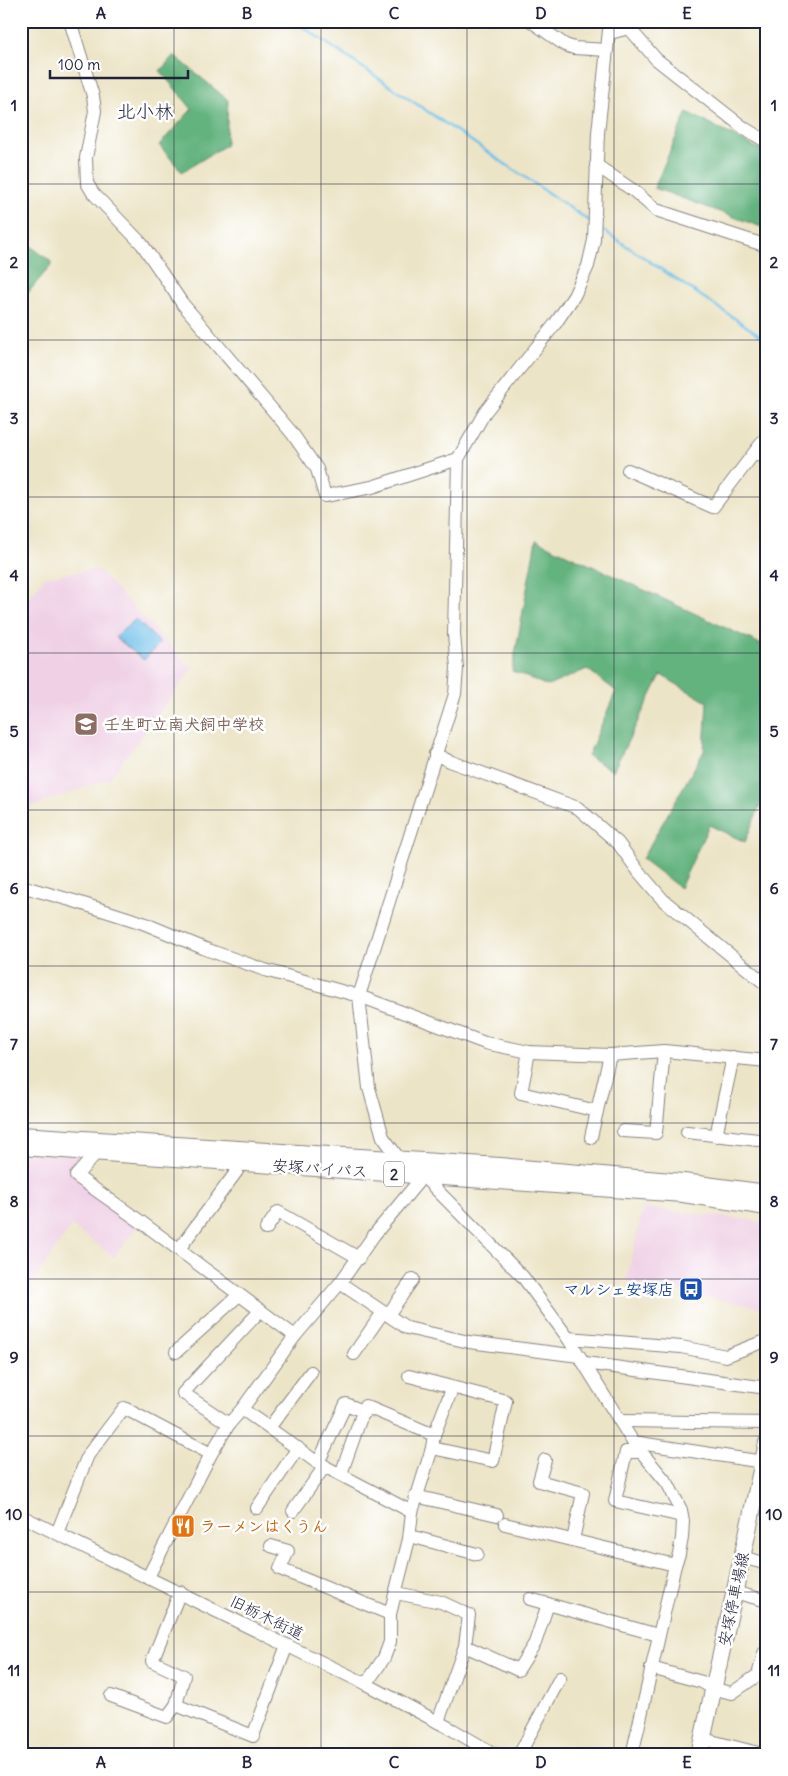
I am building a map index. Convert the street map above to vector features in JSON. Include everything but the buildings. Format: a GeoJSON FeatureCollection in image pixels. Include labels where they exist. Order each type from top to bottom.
{"type":"FeatureCollection","features":[{"type":"Feature","properties":{"kind":"main road","name":"安塚バイパス"},"geometry":{"type":"LineString","coordinates":[[21,1134],[500,1166],[654,1180],[767,1193]]}},
{"type":"Feature","properties":{"kind":"main road","name":"安塚バイパス"},"geometry":{"type":"LineString","coordinates":[[21,1146],[683,1194],[767,1207]]}},
{"type":"Feature","properties":{"kind":"main road","name":"安塚停車場線"},"geometry":{"type":"LineString","coordinates":[[699,1755],[767,1443]]}},
{"type":"Feature","properties":{"kind":"street"},"geometry":{"type":"LineString","coordinates":[[70,21],[93,96],[95,111],[86,158],[87,183],[93,193],[142,244],[182,303],[292,434],[317,469],[325,496],[372,487],[458,459]]}},
{"type":"Feature","properties":{"kind":"street"},"geometry":{"type":"LineString","coordinates":[[531,21],[565,45],[574,48],[607,50]]}},
{"type":"Feature","properties":{"kind":"street"},"geometry":{"type":"LineString","coordinates":[[632,1755],[658,1635],[679,1554],[682,1538],[681,1510],[668,1484],[637,1447],[568,1338],[523,1277],[423,1176],[400,1160],[383,1137],[369,1088],[359,996],[456,687],[457,668],[454,634],[458,459],[485,412],[555,324],[569,303],[588,266],[594,240],[596,165],[610,27],[634,24],[656,59],[744,128],[767,142]]}},
{"type":"Feature","properties":{"kind":"street"},"geometry":{"type":"LineString","coordinates":[[596,165],[634,191],[656,210],[767,246]]}},
{"type":"Feature","properties":{"kind":"street"},"geometry":{"type":"LineString","coordinates":[[628,470],[713,508],[767,436]]}},
{"type":"Feature","properties":{"kind":"street"},"geometry":{"type":"LineString","coordinates":[[756,452],[767,460]]}},
{"type":"Feature","properties":{"kind":"street"},"geometry":{"type":"LineString","coordinates":[[435,754],[449,761],[578,808],[618,843],[663,900],[767,985]]}},
{"type":"Feature","properties":{"kind":"street"},"geometry":{"type":"LineString","coordinates":[[21,886],[142,923],[208,950],[265,970],[359,996],[486,1043],[529,1052],[610,1055],[664,1051],[767,1061]]}},
{"type":"Feature","properties":{"kind":"street"},"geometry":{"type":"LineString","coordinates":[[623,1131],[656,1133],[664,1051]]}},
{"type":"Feature","properties":{"kind":"street"},"geometry":{"type":"LineString","coordinates":[[529,1052],[522,1093],[598,1110]]}},
{"type":"Feature","properties":{"kind":"street"},"geometry":{"type":"LineString","coordinates":[[591,1137],[610,1055]]}},
{"type":"Feature","properties":{"kind":"street"},"geometry":{"type":"LineString","coordinates":[[716,1136],[733,1057]]}},
{"type":"Feature","properties":{"kind":"street"},"geometry":{"type":"LineString","coordinates":[[687,1132],[758,1140]]}},
{"type":"Feature","properties":{"kind":"street"},"geometry":{"type":"LineString","coordinates":[[98,1152],[76,1176],[295,1336]]}},
{"type":"Feature","properties":{"kind":"street"},"geometry":{"type":"LineString","coordinates":[[179,1250],[237,1171]]}},
{"type":"Feature","properties":{"kind":"street"},"geometry":{"type":"LineString","coordinates":[[148,1577],[211,1454],[229,1424],[295,1336],[340,1283],[374,1235],[423,1176]]}},
{"type":"Feature","properties":{"kind":"street"},"geometry":{"type":"LineString","coordinates":[[266,1228],[278,1212],[359,1258]]}},
{"type":"Feature","properties":{"kind":"street"},"geometry":{"type":"LineString","coordinates":[[354,1354],[413,1279]]}},
{"type":"Feature","properties":{"kind":"street"},"geometry":{"type":"LineString","coordinates":[[340,1283],[406,1328],[469,1342],[767,1388]]}},
{"type":"Feature","properties":{"kind":"street"},"geometry":{"type":"LineString","coordinates":[[176,1352],[239,1295]]}},
{"type":"Feature","properties":{"kind":"street"},"geometry":{"type":"LineString","coordinates":[[229,1424],[183,1393],[260,1310]]}},
{"type":"Feature","properties":{"kind":"street"},"geometry":{"type":"LineString","coordinates":[[568,1338],[681,1347],[726,1356],[762,1342],[767,1344]]}},
{"type":"Feature","properties":{"kind":"street"},"geometry":{"type":"LineString","coordinates":[[269,1428],[310,1372]]}},
{"type":"Feature","properties":{"kind":"street"},"geometry":{"type":"LineString","coordinates":[[409,1376],[452,1389],[506,1401],[493,1461],[432,1448]]}},
{"type":"Feature","properties":{"kind":"street"},"geometry":{"type":"LineString","coordinates":[[366,1684],[384,1658],[390,1642],[390,1614],[410,1536],[415,1496],[432,1448],[434,1435],[452,1389]]}},
{"type":"Feature","properties":{"kind":"street"},"geometry":{"type":"LineString","coordinates":[[293,1511],[322,1464],[346,1404],[364,1412]]}},
{"type":"Feature","properties":{"kind":"street"},"geometry":{"type":"LineString","coordinates":[[341,1474],[365,1406],[434,1435]]}},
{"type":"Feature","properties":{"kind":"street"},"geometry":{"type":"LineString","coordinates":[[57,1532],[88,1455],[124,1408],[211,1454]]}},
{"type":"Feature","properties":{"kind":"street"},"geometry":{"type":"LineString","coordinates":[[242,1409],[322,1464],[412,1512]]}},
{"type":"Feature","properties":{"kind":"street"},"geometry":{"type":"LineString","coordinates":[[621,1421],[767,1423]]}},
{"type":"Feature","properties":{"kind":"street"},"geometry":{"type":"LineString","coordinates":[[682,1516],[615,1501],[626,1452],[637,1447],[763,1462]]}},
{"type":"Feature","properties":{"kind":"street"},"geometry":{"type":"LineString","coordinates":[[257,1508],[298,1448]]}},
{"type":"Feature","properties":{"kind":"street"},"geometry":{"type":"LineString","coordinates":[[546,1460],[539,1481],[583,1493],[573,1540]]}},
{"type":"Feature","properties":{"kind":"street"},"geometry":{"type":"LineString","coordinates":[[415,1496],[573,1540],[675,1565]]}},
{"type":"Feature","properties":{"kind":"street","name":"旧栃木街道"},"geometry":{"type":"LineString","coordinates":[[21,1516],[366,1684],[496,1755]]}},
{"type":"Feature","properties":{"kind":"street"},"geometry":{"type":"LineString","coordinates":[[410,1536],[477,1554]]}},
{"type":"Feature","properties":{"kind":"street"},"geometry":{"type":"LineString","coordinates":[[271,1546],[288,1551],[280,1569],[390,1614]]}},
{"type":"Feature","properties":{"kind":"street"},"geometry":{"type":"LineString","coordinates":[[742,1557],[767,1564]]}},
{"type":"Feature","properties":{"kind":"street"},"geometry":{"type":"LineString","coordinates":[[111,1696],[167,1717],[176,1705],[184,1676],[152,1662],[180,1592]]}},
{"type":"Feature","properties":{"kind":"street"},"geometry":{"type":"LineString","coordinates":[[734,1592],[767,1601]]}},
{"type":"Feature","properties":{"kind":"street"},"geometry":{"type":"LineString","coordinates":[[396,1593],[441,1602],[469,1614],[465,1646],[438,1722]]}},
{"type":"Feature","properties":{"kind":"street"},"geometry":{"type":"LineString","coordinates":[[530,1599],[658,1635]]}},
{"type":"Feature","properties":{"kind":"street"},"geometry":{"type":"LineString","coordinates":[[465,1646],[518,1670],[535,1643],[548,1604]]}},
{"type":"Feature","properties":{"kind":"street"},"geometry":{"type":"LineString","coordinates":[[176,1705],[253,1736],[287,1645]]}},
{"type":"Feature","properties":{"kind":"street"},"geometry":{"type":"LineString","coordinates":[[652,1668],[702,1682],[714,1689],[732,1692],[758,1675],[764,1653],[767,1654]]}},
{"type":"Feature","properties":{"kind":"street"},"geometry":{"type":"LineString","coordinates":[[519,1755],[560,1678]]}},
{"type":"Feature","properties":{"kind":"street"},"geometry":{"type":"LineString","coordinates":[[703,1739],[766,1755]]}},
{"type":"Feature","properties":{"kind":"shaded area","name":"壬生町立南犬飼中学校"},"geometry":{"type":"Polygon","coordinates":[[[97,569],[192,669],[110,778],[21,811],[21,601],[26,603],[44,577],[97,569]]]}},
{"type":"Feature","properties":{"kind":"shaded area"},"geometry":{"type":"Polygon","coordinates":[[[21,1153],[89,1156],[76,1176],[138,1225],[114,1257],[71,1226],[21,1299],[21,1153]]]}},
{"type":"Feature","properties":{"kind":"shaded area"},"geometry":{"type":"Polygon","coordinates":[[[643,1208],[750,1220],[767,1224],[767,1309],[626,1281],[643,1208]]]}},
{"type":"Feature","properties":{"kind":"green space"},"geometry":{"type":"Polygon","coordinates":[[[174,55],[228,100],[226,145],[182,172],[159,145],[192,109],[160,71],[174,55]]]}},
{"type":"Feature","properties":{"kind":"green space"},"geometry":{"type":"Polygon","coordinates":[[[687,112],[767,153],[767,229],[654,188],[687,112]]]}},
{"type":"Feature","properties":{"kind":"green space"},"geometry":{"type":"Polygon","coordinates":[[[21,239],[53,263],[21,301],[21,239]]]}},
{"type":"Feature","properties":{"kind":"green space"},"geometry":{"type":"Polygon","coordinates":[[[536,540],[767,647],[767,788],[745,842],[709,825],[680,888],[642,859],[704,751],[707,702],[661,675],[613,771],[588,756],[616,691],[587,669],[548,686],[512,671],[536,540]]]}},
{"type":"Feature","properties":{"kind":"water"},"geometry":{"type":"Polygon","coordinates":[[[136,619],[160,643],[144,660],[115,637],[136,619]]]}},
{"type":"Feature","properties":{"kind":"waterway"},"geometry":{"type":"LineString","coordinates":[[294,21],[591,222]]}},
{"type":"Feature","properties":{"kind":"waterway"},"geometry":{"type":"LineString","coordinates":[[598,227],[767,340]]}},
{"type":"Feature","properties":{"kind":"place","name":"壬生町立南犬飼中学校"},"geometry":{"type":"Point","coordinates":[86,724]}},
{"type":"Feature","properties":{"kind":"place","name":"マルシェ安塚店"},"geometry":{"type":"Point","coordinates":[691,1289]}},
{"type":"Feature","properties":{"kind":"place","name":"ラーメンはくうん"},"geometry":{"type":"Point","coordinates":[183,1526]}},
{"type":"Feature","properties":{"kind":"district","name":"北小林"},"geometry":{"type":"Point","coordinates":[145,111]}}]}
